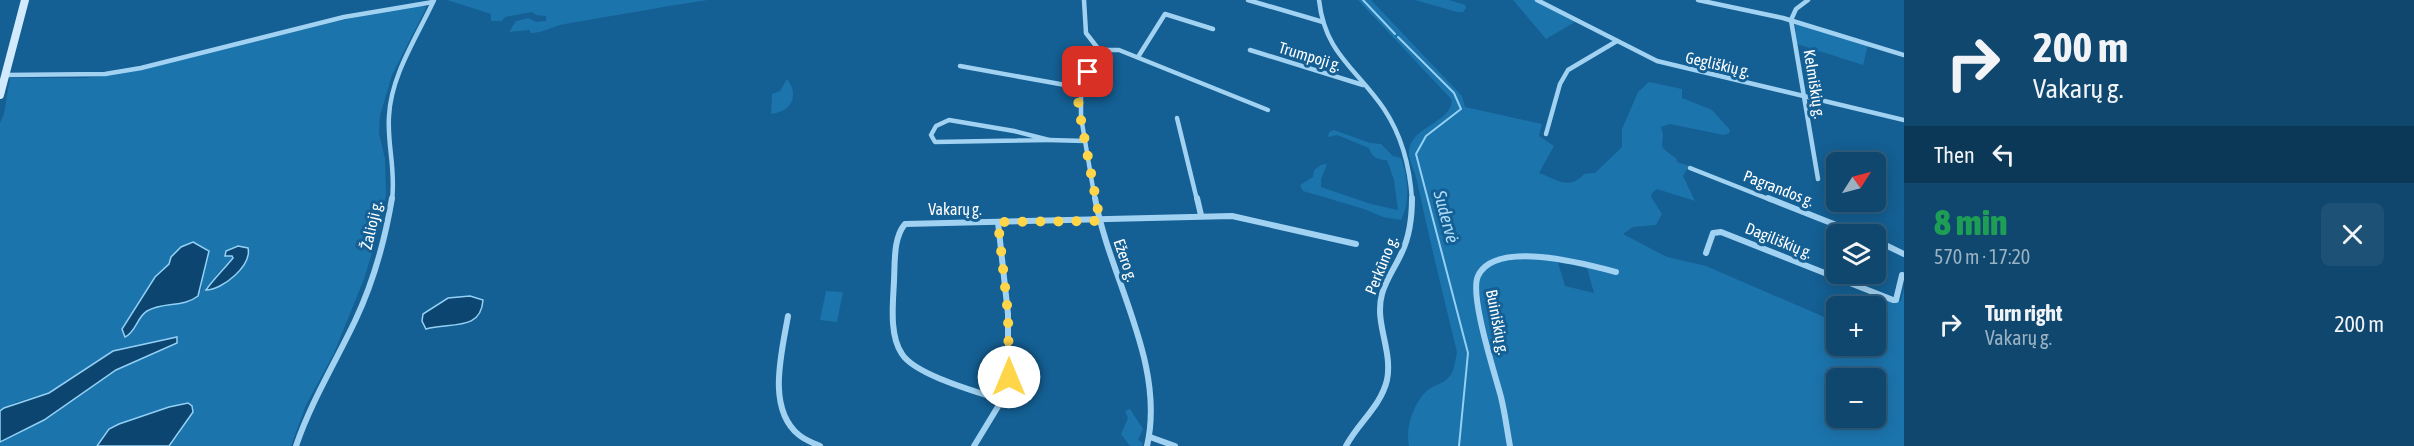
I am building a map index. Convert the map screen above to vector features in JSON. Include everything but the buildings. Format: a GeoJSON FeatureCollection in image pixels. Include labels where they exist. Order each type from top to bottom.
{"type":"FeatureCollection","features":[{"type":"Feature","properties":{"kind":"street"},"geometry":{"type":"LineString","coordinates":[[0,95],[25,0]]}},
{"type":"Feature","properties":{"kind":"street"},"geometry":{"type":"LineString","coordinates":[[1084,0],[1086,33],[1100,51],[1119,50],[1268,110]]}},
{"type":"Feature","properties":{"kind":"street"},"geometry":{"type":"LineString","coordinates":[[1248,0],[1323,22]]}},
{"type":"Feature","properties":{"kind":"street","name":"Perkūno g."},"geometry":{"type":"LineString","coordinates":[[1319,0],[1329,43],[1386,112],[1397,131],[1411,173],[1412,199],[1405,247],[1389,273],[1380,304],[1380,318],[1388,347],[1385,387],[1377,404],[1353,432],[1346,446]]}},
{"type":"Feature","properties":{"kind":"street","name":"Gegliškių g."},"geometry":{"type":"LineString","coordinates":[[1538,0],[1666,64],[1904,120]]}},
{"type":"Feature","properties":{"kind":"street"},"geometry":{"type":"LineString","coordinates":[[1698,0],[1791,20],[1904,55]]}},
{"type":"Feature","properties":{"kind":"street"},"geometry":{"type":"LineString","coordinates":[[1791,20],[1796,9],[1808,0]]}},
{"type":"Feature","properties":{"kind":"street"},"geometry":{"type":"LineString","coordinates":[[4,75],[65,76],[129,70],[344,17],[433,1]]}},
{"type":"Feature","properties":{"kind":"street","name":"Žalioji g."},"geometry":{"type":"LineString","coordinates":[[296,446],[303,424],[339,353],[370,284],[392,198],[394,167],[387,123],[390,104],[404,64],[433,1]]}},
{"type":"Feature","properties":{"kind":"street"},"geometry":{"type":"LineString","coordinates":[[1138,57],[1165,14],[1213,29]]}},
{"type":"Feature","properties":{"kind":"street","name":"Kelmiškių g."},"geometry":{"type":"LineString","coordinates":[[1791,20],[1818,178]]}},
{"type":"Feature","properties":{"kind":"street"},"geometry":{"type":"LineString","coordinates":[[1546,134],[1560,84],[1568,70],[1617,41]]}},
{"type":"Feature","properties":{"kind":"street","name":"Trumpoji g."},"geometry":{"type":"LineString","coordinates":[[1250,50],[1363,85]]}},
{"type":"Feature","properties":{"kind":"street","name":"Ežero g."},"geometry":{"type":"LineString","coordinates":[[1100,51],[1094,57],[1078,104],[1100,221],[1140,344],[1151,401],[1150,436],[1147,446]]}},
{"type":"Feature","properties":{"kind":"street"},"geometry":{"type":"LineString","coordinates":[[960,66],[1082,88]]}},
{"type":"Feature","properties":{"kind":"street"},"geometry":{"type":"LineString","coordinates":[[1177,118],[1201,215]]}},
{"type":"Feature","properties":{"kind":"street"},"geometry":{"type":"LineString","coordinates":[[1049,140],[949,120],[936,126],[931,135],[932,140],[938,142],[1085,141]]}},
{"type":"Feature","properties":{"kind":"street","name":"Pagrandos g."},"geometry":{"type":"LineString","coordinates":[[1690,168],[1833,224]]}},
{"type":"Feature","properties":{"kind":"street","name":"Vakarų g."},"geometry":{"type":"LineString","coordinates":[[1002,400],[944,379],[906,359],[899,349],[894,313],[898,232],[902,226],[915,222],[1100,221],[1201,215],[1253,219],[1356,244]]}},
{"type":"Feature","properties":{"kind":"street"},"geometry":{"type":"LineString","coordinates":[[974,446],[1002,400],[1008,385],[1008,314],[998,222]]}},
{"type":"Feature","properties":{"kind":"street","name":"Dagiliškių g."},"geometry":{"type":"LineString","coordinates":[[1706,253],[1713,233],[1725,233],[1893,300],[1896,300],[1903,275]]}},
{"type":"Feature","properties":{"kind":"street"},"geometry":{"type":"LineString","coordinates":[[1886,245],[1904,254]]}},
{"type":"Feature","properties":{"kind":"street","name":"Buiniškių g."},"geometry":{"type":"LineString","coordinates":[[1510,446],[1480,310],[1476,280],[1479,274],[1483,269],[1500,260],[1530,257],[1563,260],[1616,272]]}},
{"type":"Feature","properties":{"kind":"street"},"geometry":{"type":"LineString","coordinates":[[1903,275],[1904,266]]}},
{"type":"Feature","properties":{"kind":"street"},"geometry":{"type":"LineString","coordinates":[[788,316],[780,377],[785,415],[801,438],[820,446]]}},
{"type":"Feature","properties":{"kind":"street"},"geometry":{"type":"LineString","coordinates":[[1150,436],[1175,446]]}},
{"type":"Feature","properties":{"kind":"shaded area"},"geometry":{"type":"Polygon","coordinates":[[[447,0],[708,0],[565,24],[530,33],[530,30],[509,32],[516,21],[529,18],[536,22],[546,21],[546,16],[532,12],[505,17],[502,21],[491,21],[491,14],[447,0]]]}},
{"type":"Feature","properties":{"kind":"shaded area"},"geometry":{"type":"Polygon","coordinates":[[[1358,0],[1371,0],[1462,96],[1465,107],[1542,124],[1539,136],[1554,146],[1539,173],[1563,182],[1573,182],[1584,174],[1595,173],[1622,147],[1622,129],[1638,92],[1649,82],[1682,89],[1682,98],[1712,110],[1730,130],[1729,133],[1724,135],[1670,124],[1661,127],[1662,144],[1665,149],[1676,158],[1677,162],[1689,166],[1683,176],[1695,201],[1657,189],[1651,197],[1662,214],[1656,225],[1633,227],[1623,234],[1667,257],[1706,266],[1826,318],[1826,356],[1886,356],[1886,304],[1888,297],[1901,301],[1904,288],[1904,446],[1409,446],[1408,432],[1415,408],[1428,390],[1444,382],[1450,375],[1457,352],[1409,150],[1417,135],[1439,120],[1450,108],[1452,100],[1358,0]],[[1556,256],[1565,286],[1594,293],[1585,261],[1556,256]]]}},
{"type":"Feature","properties":{"kind":"shaded area"},"geometry":{"type":"Polygon","coordinates":[[[1415,0],[1449,0],[1465,5],[1466,8],[1463,12],[1457,12],[1415,0]]]}},
{"type":"Feature","properties":{"kind":"shaded area"},"geometry":{"type":"Polygon","coordinates":[[[1513,0],[1535,0],[1575,22],[1546,39],[1513,0]]]}},
{"type":"Feature","properties":{"kind":"shaded area"},"geometry":{"type":"Polygon","coordinates":[[[422,5],[426,7],[392,75],[380,116],[379,133],[385,159],[386,195],[378,233],[364,279],[334,353],[306,405],[291,446],[169,446],[180,433],[169,407],[109,429],[97,446],[0,446],[0,442],[44,420],[116,370],[173,345],[169,338],[113,351],[49,393],[16,402],[0,411],[0,123],[4,114],[10,78],[85,78],[115,75],[360,16],[422,5]],[[193,242],[181,247],[171,257],[169,264],[155,277],[123,329],[123,334],[145,312],[156,306],[177,304],[202,290],[202,274],[209,252],[193,242]],[[232,256],[233,258],[217,274],[213,283],[205,288],[217,287],[245,263],[232,256]]]}},
{"type":"Feature","properties":{"kind":"shaded area"},"geometry":{"type":"Polygon","coordinates":[[[1795,24],[1868,45],[1863,65],[1797,44],[1795,24]]]}},
{"type":"Feature","properties":{"kind":"shaded area"},"geometry":{"type":"Polygon","coordinates":[[[787,79],[793,91],[791,102],[784,110],[771,114],[772,94],[780,91],[787,79]]]}},
{"type":"Feature","properties":{"kind":"shaded area"},"geometry":{"type":"Polygon","coordinates":[[[1334,130],[1370,143],[1381,144],[1393,156],[1401,158],[1407,197],[1401,220],[1383,217],[1303,191],[1300,185],[1313,177],[1314,170],[1327,164],[1321,179],[1321,187],[1371,204],[1398,210],[1394,180],[1387,160],[1376,158],[1369,148],[1337,135],[1328,137],[1329,132],[1334,130]]]}},
{"type":"Feature","properties":{"kind":"shaded area"},"geometry":{"type":"Polygon","coordinates":[[[193,242],[209,251],[198,296],[186,302],[160,306],[147,311],[132,332],[125,337],[122,329],[155,277],[169,264],[171,257],[181,247],[193,242]]]}},
{"type":"Feature","properties":{"kind":"shaded area"},"geometry":{"type":"Polygon","coordinates":[[[238,246],[248,248],[248,255],[241,269],[220,286],[206,290],[233,258],[225,256],[226,251],[238,246]]]}},
{"type":"Feature","properties":{"kind":"shaded area"},"geometry":{"type":"Polygon","coordinates":[[[826,291],[843,292],[837,322],[820,320],[826,291]]]}},
{"type":"Feature","properties":{"kind":"shaded area"},"geometry":{"type":"Polygon","coordinates":[[[470,296],[483,300],[481,310],[476,317],[462,324],[426,329],[422,321],[423,314],[448,298],[470,296]]]}},
{"type":"Feature","properties":{"kind":"shaded area"},"geometry":{"type":"Polygon","coordinates":[[[177,337],[177,343],[116,370],[44,420],[0,442],[0,411],[4,408],[49,393],[113,351],[177,337]]]}},
{"type":"Feature","properties":{"kind":"shaded area"},"geometry":{"type":"Polygon","coordinates":[[[188,403],[192,406],[193,412],[169,446],[97,446],[109,429],[119,424],[188,403]]]}},
{"type":"Feature","properties":{"kind":"shaded area"},"geometry":{"type":"Polygon","coordinates":[[[1130,409],[1143,429],[1138,440],[1143,443],[1142,446],[1130,446],[1121,434],[1128,418],[1125,411],[1130,409]]]}},
{"type":"Feature","properties":{"kind":"waterway","name":"Sudervė"},"geometry":{"type":"LineString","coordinates":[[1363,0],[1395,34]]}},
{"type":"Feature","properties":{"kind":"waterway","name":"Sudervė"},"geometry":{"type":"LineString","coordinates":[[1398,37],[1454,93],[1461,109],[1426,136],[1416,154],[1468,353],[1459,446]]}},
{"type":"Feature","properties":{"kind":"route"},"geometry":{"type":"LineString","coordinates":[[1009,377],[1008,314],[998,222],[1100,221],[1078,104],[1088,72]]}}]}
